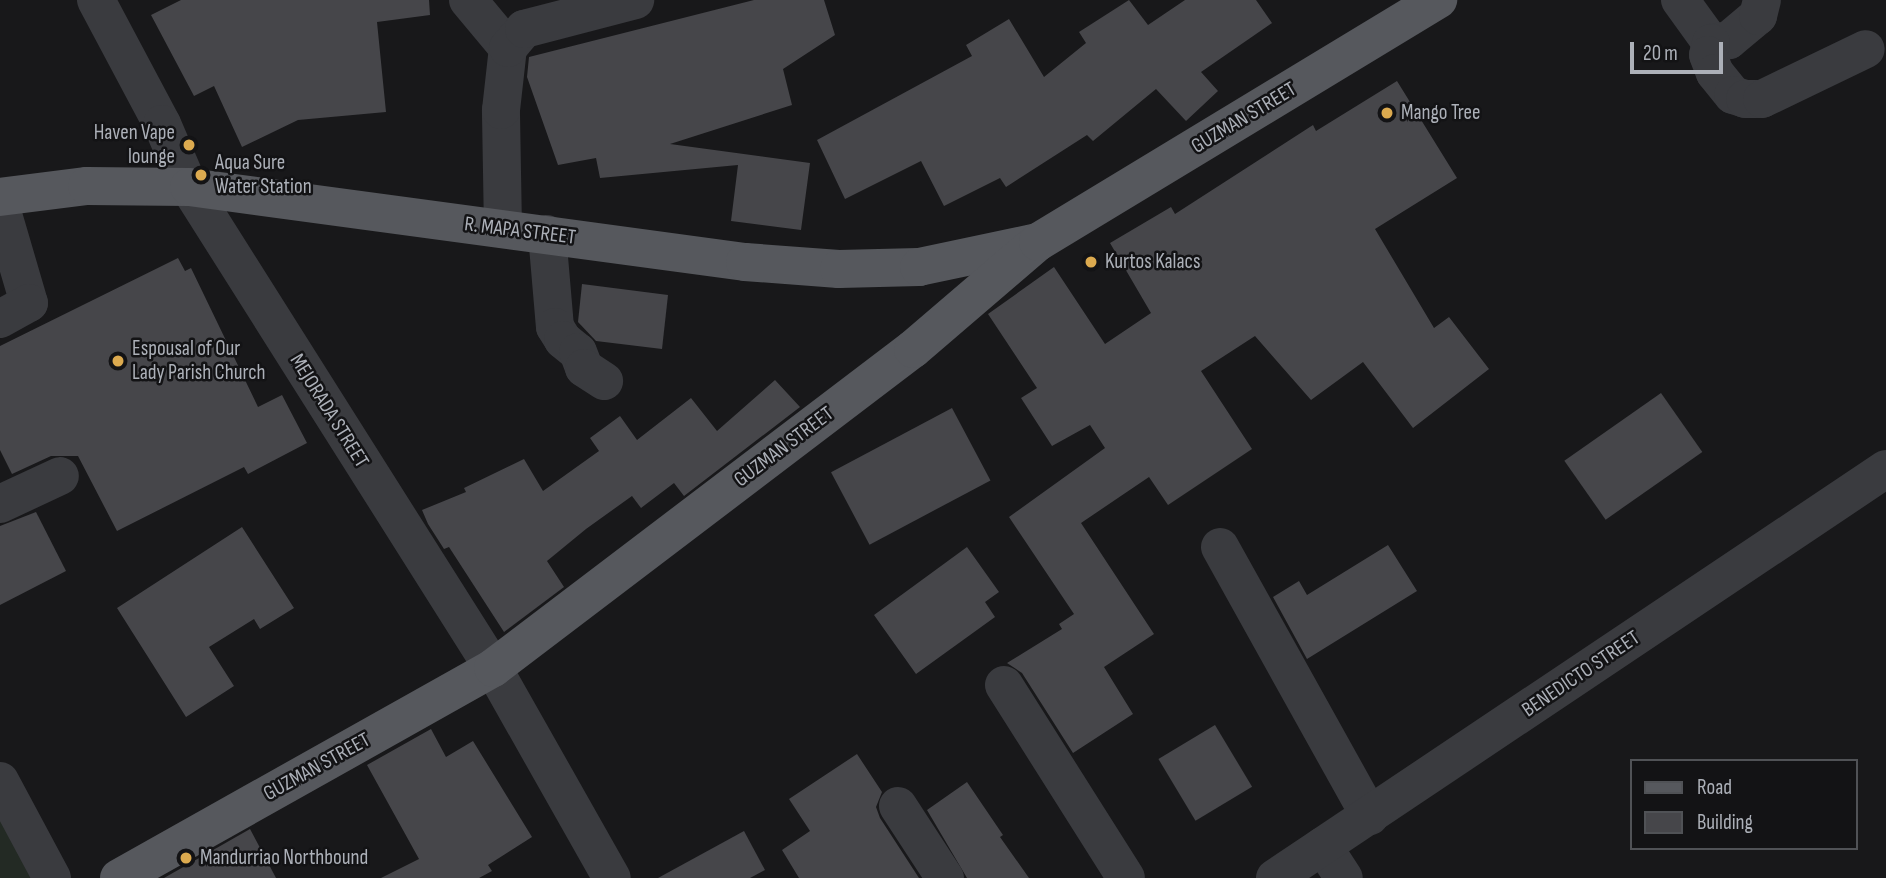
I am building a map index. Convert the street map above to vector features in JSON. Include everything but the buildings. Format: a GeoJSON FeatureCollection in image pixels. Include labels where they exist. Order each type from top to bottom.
{"type":"FeatureCollection","features":[{"type":"Feature","properties":{"kind":"main road","name":"GUZMAN STREET"},"geometry":{"type":"LineString","coordinates":[[119,878],[493,668],[913,349],[1038,242],[1438,0]]}},
{"type":"Feature","properties":{"kind":"main road","name":"R. MAPA STREET"},"geometry":{"type":"LineString","coordinates":[[0,197],[87,186],[189,187],[745,262],[839,270],[919,267],[1038,242]]}},
{"type":"Feature","properties":{"kind":"street"},"geometry":{"type":"LineString","coordinates":[[468,0],[508,48]]}},
{"type":"Feature","properties":{"kind":"street"},"geometry":{"type":"LineString","coordinates":[[503,229],[501,110],[508,48],[524,29],[635,0]]}},
{"type":"Feature","properties":{"kind":"street"},"geometry":{"type":"LineString","coordinates":[[1680,0],[1711,43],[1708,55],[1715,74],[1733,95],[1745,99],[1762,100],[1866,49]]}},
{"type":"Feature","properties":{"kind":"street"},"geometry":{"type":"LineString","coordinates":[[1711,43],[1729,40],[1758,16],[1762,0]]}},
{"type":"Feature","properties":{"kind":"street","name":"MEJORADA STREET"},"geometry":{"type":"LineString","coordinates":[[103,3],[189,187],[493,668],[612,878]]}},
{"type":"Feature","properties":{"kind":"street"},"geometry":{"type":"LineString","coordinates":[[0,204],[29,303],[0,319]]}},
{"type":"Feature","properties":{"kind":"street"},"geometry":{"type":"LineString","coordinates":[[547,234],[555,327],[563,341],[578,352],[584,368],[604,381]]}},
{"type":"Feature","properties":{"kind":"street","name":"BENEDICTO STREET"},"geometry":{"type":"LineString","coordinates":[[1304,865],[1370,816],[1886,469]]}},
{"type":"Feature","properties":{"kind":"street"},"geometry":{"type":"LineString","coordinates":[[0,504],[60,476]]}},
{"type":"Feature","properties":{"kind":"street"},"geometry":{"type":"LineString","coordinates":[[1220,547],[1370,816]]}},
{"type":"Feature","properties":{"kind":"street"},"geometry":{"type":"LineString","coordinates":[[1004,685],[1126,878]]}},
{"type":"Feature","properties":{"kind":"street"},"geometry":{"type":"LineString","coordinates":[[0,781],[52,878]]}},
{"type":"Feature","properties":{"kind":"street"},"geometry":{"type":"LineString","coordinates":[[898,806],[945,878]]}},
{"type":"Feature","properties":{"kind":"street"},"geometry":{"type":"LineString","coordinates":[[1304,865],[1344,878]]}},
{"type":"Feature","properties":{"kind":"shaded area"},"geometry":{"type":"Polygon","coordinates":[[[0,802],[42,878],[0,878],[0,802]]]}},
{"type":"Feature","properties":{"kind":"place","name":"Mango Tree"},"geometry":{"type":"Point","coordinates":[1387,113]}},
{"type":"Feature","properties":{"kind":"place","name":"Haven Vape lounge"},"geometry":{"type":"Point","coordinates":[189,145]}},
{"type":"Feature","properties":{"kind":"place","name":"Aqua Sure Water Station"},"geometry":{"type":"Point","coordinates":[201,175]}},
{"type":"Feature","properties":{"kind":"place","name":"Kurtos Kalacs"},"geometry":{"type":"Point","coordinates":[1091,262]}},
{"type":"Feature","properties":{"kind":"place","name":"Espousal of Our Lady Parish Church"},"geometry":{"type":"Point","coordinates":[118,361]}},
{"type":"Feature","properties":{"kind":"place","name":"Mandurriao Northbound"},"geometry":{"type":"Point","coordinates":[186,858]}}]}
